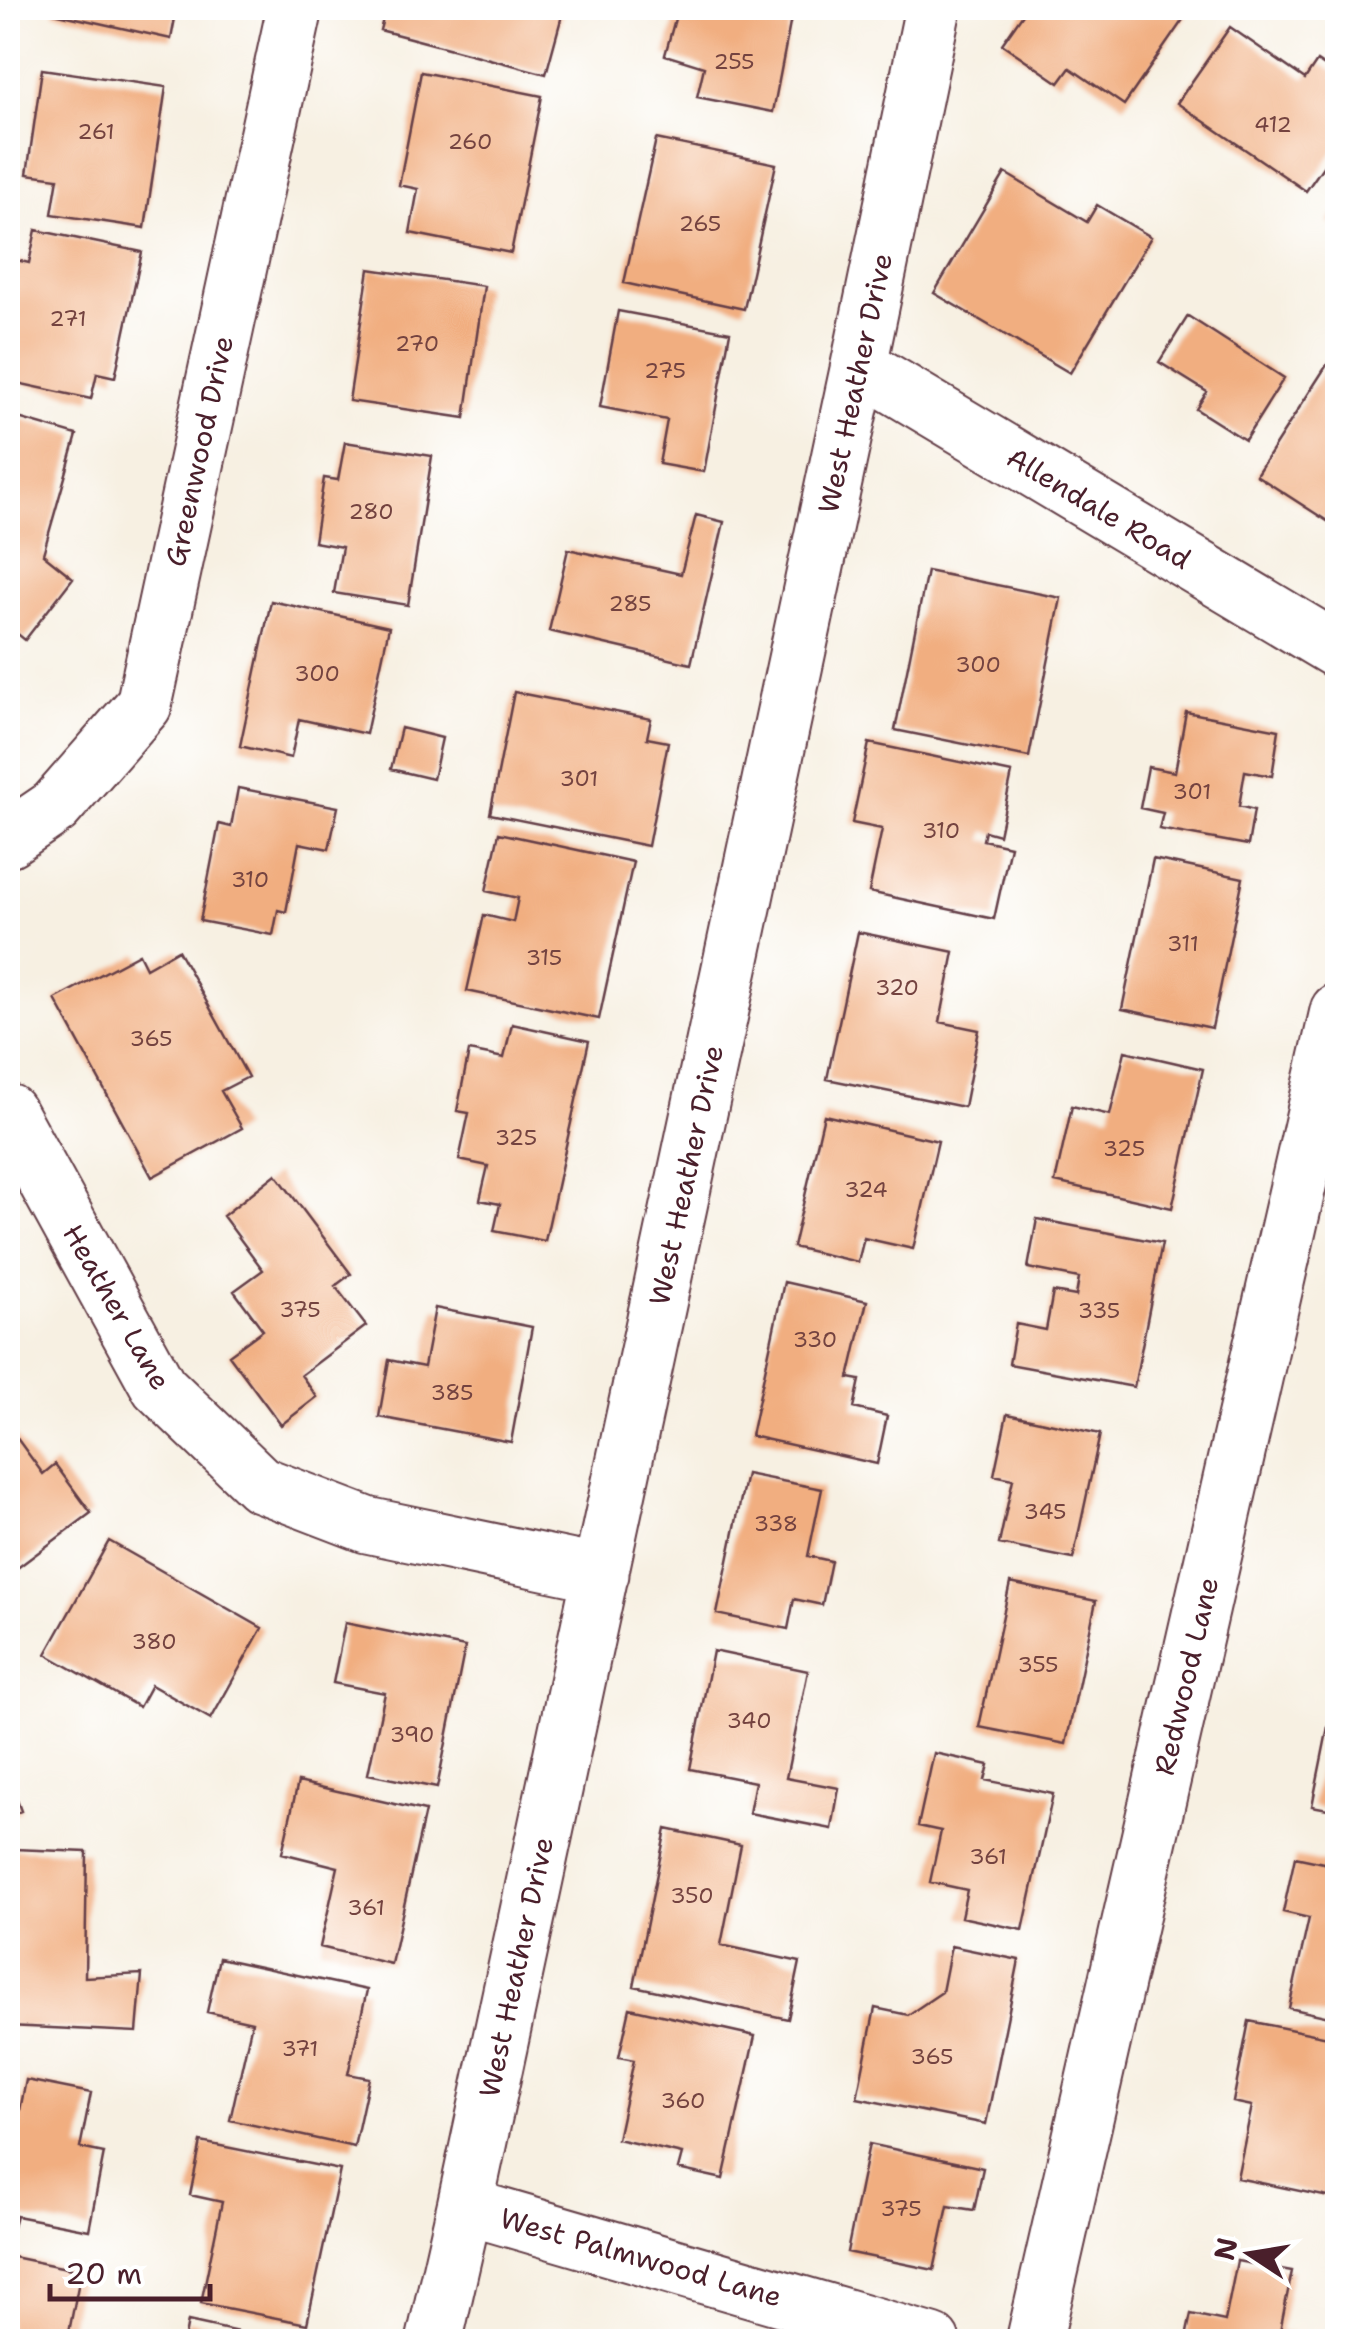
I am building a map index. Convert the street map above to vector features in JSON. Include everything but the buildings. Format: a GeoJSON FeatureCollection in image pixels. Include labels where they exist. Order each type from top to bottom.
{"type":"FeatureCollection","features":[{"type":"Feature","properties":{"kind":"street","name":"Greenwood Drive"},"geometry":{"type":"LineString","coordinates":[[8,839],[56,807],[144,706],[295,8]]}},
{"type":"Feature","properties":{"kind":"street","name":"West Heather Drive"},"geometry":{"type":"LineString","coordinates":[[434,2342],[860,365],[933,8]]}},
{"type":"Feature","properties":{"kind":"street","name":"Allendale Road"},"geometry":{"type":"LineString","coordinates":[[860,365],[1338,652]]}},
{"type":"Feature","properties":{"kind":"street","name":"Redwood Lane"},"geometry":{"type":"LineString","coordinates":[[1034,2342],[1338,1010]]}},
{"type":"Feature","properties":{"kind":"street","name":"Heather Lane"},"geometry":{"type":"LineString","coordinates":[[8,1112],[159,1387],[260,1484],[367,1525],[600,1574]]}},
{"type":"Feature","properties":{"kind":"street","name":"West Palmwood Lane"},"geometry":{"type":"LineString","coordinates":[[465,2206],[932,2342]]}}]}
